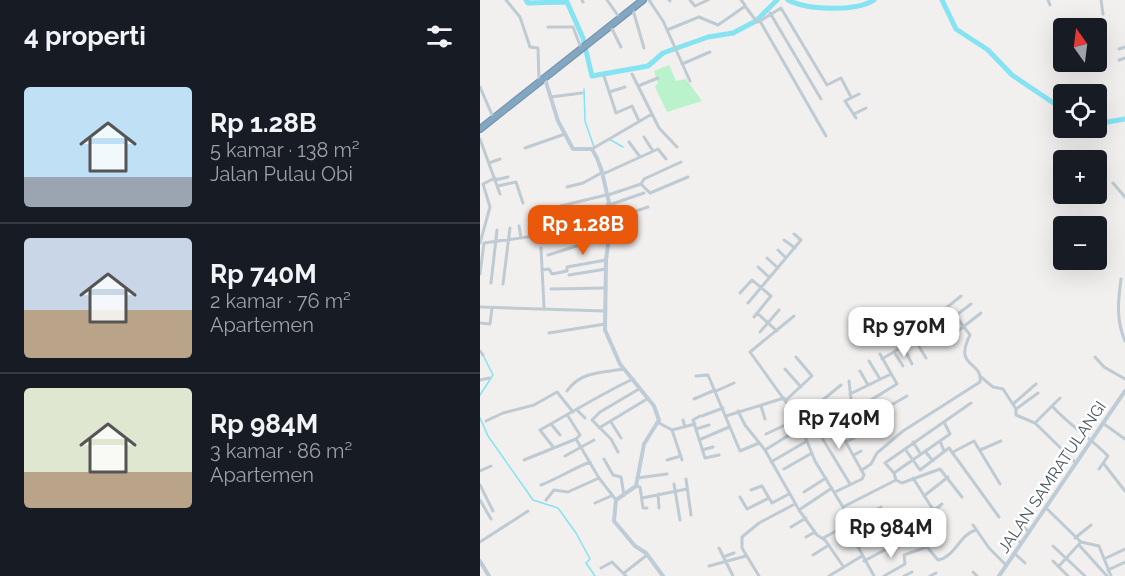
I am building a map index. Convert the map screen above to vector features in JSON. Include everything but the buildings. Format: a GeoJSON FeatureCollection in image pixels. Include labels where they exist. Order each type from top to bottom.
{"type":"FeatureCollection","features":[{"type":"Feature","properties":{"kind":"highway"},"geometry":{"type":"LineString","coordinates":[[480,129],[643,0]]}},
{"type":"Feature","properties":{"kind":"street"},"geometry":{"type":"LineString","coordinates":[[506,0],[520,17],[530,47],[538,48],[537,78],[543,81],[551,97],[558,121],[575,150],[593,148],[652,114]]}},
{"type":"Feature","properties":{"kind":"street"},"geometry":{"type":"LineString","coordinates":[[607,0],[620,18]]}},
{"type":"Feature","properties":{"kind":"street"},"geometry":{"type":"LineString","coordinates":[[649,0],[667,30],[690,81]]}},
{"type":"Feature","properties":{"kind":"street"},"geometry":{"type":"LineString","coordinates":[[690,0],[695,6],[708,0]]}},
{"type":"Feature","properties":{"kind":"street"},"geometry":{"type":"LineString","coordinates":[[741,0],[757,20],[826,136]]}},
{"type":"Feature","properties":{"kind":"street"},"geometry":{"type":"LineString","coordinates":[[1048,0],[1050,5]]}},
{"type":"Feature","properties":{"kind":"street"},"geometry":{"type":"LineString","coordinates":[[1101,0],[1103,14]]}},
{"type":"Feature","properties":{"kind":"street"},"geometry":{"type":"LineString","coordinates":[[667,30],[699,17],[716,26],[745,6]]}},
{"type":"Feature","properties":{"kind":"street"},"geometry":{"type":"LineString","coordinates":[[757,20],[781,8],[826,85],[841,78],[851,98]]}},
{"type":"Feature","properties":{"kind":"street"},"geometry":{"type":"LineString","coordinates":[[632,9],[644,48]]}},
{"type":"Feature","properties":{"kind":"street"},"geometry":{"type":"LineString","coordinates":[[770,13],[821,99]]}},
{"type":"Feature","properties":{"kind":"street"},"geometry":{"type":"LineString","coordinates":[[610,26],[621,47]]}},
{"type":"Feature","properties":{"kind":"street"},"geometry":{"type":"LineString","coordinates":[[549,27],[573,27],[584,47]]}},
{"type":"Feature","properties":{"kind":"street"},"geometry":{"type":"LineString","coordinates":[[1119,50],[1125,47]]}},
{"type":"Feature","properties":{"kind":"street"},"geometry":{"type":"LineString","coordinates":[[682,64],[710,52]]}},
{"type":"Feature","properties":{"kind":"street"},"geometry":{"type":"LineString","coordinates":[[1119,60],[1125,58]]}},
{"type":"Feature","properties":{"kind":"street"},"geometry":{"type":"LineString","coordinates":[[632,74],[652,114],[677,147]]}},
{"type":"Feature","properties":{"kind":"street"},"geometry":{"type":"LineString","coordinates":[[604,76],[616,112],[632,106],[639,121]]}},
{"type":"Feature","properties":{"kind":"street"},"geometry":{"type":"LineString","coordinates":[[638,86],[658,78]]}},
{"type":"Feature","properties":{"kind":"street"},"geometry":{"type":"LineString","coordinates":[[480,87],[494,118]]}},
{"type":"Feature","properties":{"kind":"street"},"geometry":{"type":"LineString","coordinates":[[609,92],[625,87]]}},
{"type":"Feature","properties":{"kind":"street"},"geometry":{"type":"LineString","coordinates":[[551,97],[582,93]]}},
{"type":"Feature","properties":{"kind":"street"},"geometry":{"type":"LineString","coordinates":[[859,94],[845,101],[855,116],[866,108]]}},
{"type":"Feature","properties":{"kind":"street"},"geometry":{"type":"LineString","coordinates":[[525,148],[565,134]]}},
{"type":"Feature","properties":{"kind":"street"},"geometry":{"type":"LineString","coordinates":[[644,137],[653,151]]}},
{"type":"Feature","properties":{"kind":"street"},"geometry":{"type":"LineString","coordinates":[[480,139],[500,194]]}},
{"type":"Feature","properties":{"kind":"street"},"geometry":{"type":"LineString","coordinates":[[629,142],[640,157]]}},
{"type":"Feature","properties":{"kind":"street"},"geometry":{"type":"LineString","coordinates":[[593,148],[603,173],[609,205],[604,214],[610,235],[606,261],[604,324],[612,347],[624,369],[655,408],[659,423],[672,430],[709,425]]}},
{"type":"Feature","properties":{"kind":"street"},"geometry":{"type":"LineString","coordinates":[[567,187],[583,183],[660,149],[666,159]]}},
{"type":"Feature","properties":{"kind":"street"},"geometry":{"type":"LineString","coordinates":[[489,163],[500,159]]}},
{"type":"Feature","properties":{"kind":"street"},"geometry":{"type":"LineString","coordinates":[[544,210],[607,195],[641,184],[644,179],[681,162]]}},
{"type":"Feature","properties":{"kind":"street"},"geometry":{"type":"LineString","coordinates":[[480,243],[490,207],[488,194],[483,184],[508,177]]}},
{"type":"Feature","properties":{"kind":"street"},"geometry":{"type":"LineString","coordinates":[[641,184],[650,193],[688,177]]}},
{"type":"Feature","properties":{"kind":"street"},"geometry":{"type":"LineString","coordinates":[[498,186],[516,182],[523,203]]}},
{"type":"Feature","properties":{"kind":"street"},"geometry":{"type":"LineString","coordinates":[[1113,183],[1125,197]]}},
{"type":"Feature","properties":{"kind":"street"},"geometry":{"type":"LineString","coordinates":[[609,205],[644,194]]}},
{"type":"Feature","properties":{"kind":"street"},"geometry":{"type":"LineString","coordinates":[[480,274],[484,243],[570,231],[648,207]]}},
{"type":"Feature","properties":{"kind":"street"},"geometry":{"type":"LineString","coordinates":[[530,221],[532,236]]}},
{"type":"Feature","properties":{"kind":"street"},"geometry":{"type":"LineString","coordinates":[[531,226],[543,224]]}},
{"type":"Feature","properties":{"kind":"street"},"geometry":{"type":"LineString","coordinates":[[519,226],[521,238]]}},
{"type":"Feature","properties":{"kind":"street"},"geometry":{"type":"LineString","coordinates":[[503,284],[510,228]]}},
{"type":"Feature","properties":{"kind":"street"},"geometry":{"type":"LineString","coordinates":[[491,283],[497,230]]}},
{"type":"Feature","properties":{"kind":"street"},"geometry":{"type":"LineString","coordinates":[[748,303],[801,240],[794,234]]}},
{"type":"Feature","properties":{"kind":"street"},"geometry":{"type":"LineString","coordinates":[[548,255],[610,235]]}},
{"type":"Feature","properties":{"kind":"street"},"geometry":{"type":"LineString","coordinates":[[784,240],[795,248]]}},
{"type":"Feature","properties":{"kind":"street"},"geometry":{"type":"LineString","coordinates":[[541,248],[544,307]]}},
{"type":"Feature","properties":{"kind":"street"},"geometry":{"type":"LineString","coordinates":[[778,250],[786,258]]}},
{"type":"Feature","properties":{"kind":"street"},"geometry":{"type":"LineString","coordinates":[[767,258],[778,268]]}},
{"type":"Feature","properties":{"kind":"street"},"geometry":{"type":"LineString","coordinates":[[542,270],[549,269],[552,274],[567,272],[567,267],[606,261]]}},
{"type":"Feature","properties":{"kind":"street"},"geometry":{"type":"LineString","coordinates":[[758,267],[769,277]]}},
{"type":"Feature","properties":{"kind":"street"},"geometry":{"type":"LineString","coordinates":[[569,274],[606,268]]}},
{"type":"Feature","properties":{"kind":"street"},"geometry":{"type":"LineString","coordinates":[[1121,279],[1117,294],[1118,322],[1125,341]]}},
{"type":"Feature","properties":{"kind":"street"},"geometry":{"type":"LineString","coordinates":[[740,293],[752,280],[771,297],[756,315],[777,331]]}},
{"type":"Feature","properties":{"kind":"street"},"geometry":{"type":"LineString","coordinates":[[552,289],[606,288]]}},
{"type":"Feature","properties":{"kind":"street"},"geometry":{"type":"LineString","coordinates":[[940,313],[960,296]]}},
{"type":"Feature","properties":{"kind":"street"},"geometry":{"type":"LineString","coordinates":[[946,323],[971,304]]}},
{"type":"Feature","properties":{"kind":"street"},"geometry":{"type":"LineString","coordinates":[[948,306],[970,336],[964,349],[965,357],[981,377],[993,387],[1001,387],[1016,409],[1018,417],[1035,423],[1076,463]]}},
{"type":"Feature","properties":{"kind":"street"},"geometry":{"type":"LineString","coordinates":[[480,307],[544,307],[604,311]]}},
{"type":"Feature","properties":{"kind":"street"},"geometry":{"type":"LineString","coordinates":[[480,323],[490,324],[492,308]]}},
{"type":"Feature","properties":{"kind":"street"},"geometry":{"type":"LineString","coordinates":[[760,332],[779,310]]}},
{"type":"Feature","properties":{"kind":"street"},"geometry":{"type":"LineString","coordinates":[[954,334],[981,313]]}},
{"type":"Feature","properties":{"kind":"street"},"geometry":{"type":"LineString","coordinates":[[794,316],[750,351],[798,419],[812,453],[843,507],[864,561],[874,576]]}},
{"type":"Feature","properties":{"kind":"street"},"geometry":{"type":"LineString","coordinates":[[549,333],[604,324]]}},
{"type":"Feature","properties":{"kind":"street"},"geometry":{"type":"LineString","coordinates":[[908,328],[926,358]]}},
{"type":"Feature","properties":{"kind":"street"},"geometry":{"type":"LineString","coordinates":[[882,359],[915,339]]}},
{"type":"Feature","properties":{"kind":"street"},"geometry":{"type":"LineString","coordinates":[[903,346],[912,364]]}},
{"type":"Feature","properties":{"kind":"street"},"geometry":{"type":"LineString","coordinates":[[894,352],[903,366]]}},
{"type":"Feature","properties":{"kind":"street"},"geometry":{"type":"LineString","coordinates":[[856,409],[897,384],[880,354]]}},
{"type":"Feature","properties":{"kind":"street"},"geometry":{"type":"LineString","coordinates":[[726,416],[785,399],[801,387],[812,376],[796,357]]}},
{"type":"Feature","properties":{"kind":"street"},"geometry":{"type":"LineString","coordinates":[[1095,357],[1104,367],[1125,379]]}},
{"type":"Feature","properties":{"kind":"street"},"geometry":{"type":"LineString","coordinates":[[869,361],[880,379]]}},
{"type":"Feature","properties":{"kind":"street"},"geometry":{"type":"LineString","coordinates":[[567,391],[574,381],[590,374],[624,369]]}},
{"type":"Feature","properties":{"kind":"street"},"geometry":{"type":"LineString","coordinates":[[785,369],[801,387]]}},
{"type":"Feature","properties":{"kind":"street"},"geometry":{"type":"LineString","coordinates":[[860,371],[868,385]]}},
{"type":"Feature","properties":{"kind":"street"},"geometry":{"type":"LineString","coordinates":[[696,376],[707,373],[740,452],[759,443]]}},
{"type":"Feature","properties":{"kind":"street"},"geometry":{"type":"LineString","coordinates":[[850,394],[891,374]]}},
{"type":"Feature","properties":{"kind":"street"},"geometry":{"type":"LineString","coordinates":[[862,470],[897,435],[978,384],[981,377]]}},
{"type":"Feature","properties":{"kind":"street"},"geometry":{"type":"LineString","coordinates":[[480,380],[489,378]]}},
{"type":"Feature","properties":{"kind":"street"},"geometry":{"type":"LineString","coordinates":[[554,448],[539,431],[568,416],[607,390],[633,379]]}},
{"type":"Feature","properties":{"kind":"street"},"geometry":{"type":"LineString","coordinates":[[849,381],[852,404],[859,419]]}},
{"type":"Feature","properties":{"kind":"street"},"geometry":{"type":"LineString","coordinates":[[694,399],[735,383]]}},
{"type":"Feature","properties":{"kind":"street"},"geometry":{"type":"LineString","coordinates":[[1012,404],[1036,384]]}},
{"type":"Feature","properties":{"kind":"street"},"geometry":{"type":"LineString","coordinates":[[807,412],[841,385]]}},
{"type":"Feature","properties":{"kind":"street"},"geometry":{"type":"LineString","coordinates":[[618,452],[616,445],[592,420],[597,414],[639,389]]}},
{"type":"Feature","properties":{"kind":"street"},"geometry":{"type":"LineString","coordinates":[[486,421],[503,413],[534,405],[557,392],[585,418]]}},
{"type":"Feature","properties":{"kind":"street"},"geometry":{"type":"LineString","coordinates":[[1016,409],[1038,393]]}},
{"type":"Feature","properties":{"kind":"street","name":"JALAN SAMRATULANGI"},"geometry":{"type":"LineString","coordinates":[[999,576],[1124,393]]}},
{"type":"Feature","properties":{"kind":"street"},"geometry":{"type":"LineString","coordinates":[[838,429],[859,419],[865,420],[907,396]]}},
{"type":"Feature","properties":{"kind":"street"},"geometry":{"type":"LineString","coordinates":[[1035,423],[1060,398]]}},
{"type":"Feature","properties":{"kind":"street"},"geometry":{"type":"LineString","coordinates":[[599,429],[647,399]]}},
{"type":"Feature","properties":{"kind":"street"},"geometry":{"type":"LineString","coordinates":[[962,497],[940,469],[902,483],[896,480],[894,473],[885,466],[885,463],[913,441],[971,403]]}},
{"type":"Feature","properties":{"kind":"street"},"geometry":{"type":"LineString","coordinates":[[813,421],[827,417],[852,404]]}},
{"type":"Feature","properties":{"kind":"street"},"geometry":{"type":"LineString","coordinates":[[761,406],[765,419]]}},
{"type":"Feature","properties":{"kind":"street"},"geometry":{"type":"LineString","coordinates":[[793,410],[801,406],[807,412],[850,484]]}},
{"type":"Feature","properties":{"kind":"street"},"geometry":{"type":"LineString","coordinates":[[1053,407],[1070,427],[1092,441],[1109,458],[1099,469]]}},
{"type":"Feature","properties":{"kind":"street"},"geometry":{"type":"LineString","coordinates":[[719,455],[706,459],[694,419],[723,408]]}},
{"type":"Feature","properties":{"kind":"street"},"geometry":{"type":"LineString","coordinates":[[738,411],[745,425],[765,450],[799,510],[815,532],[829,545],[843,566]]}},
{"type":"Feature","properties":{"kind":"street"},"geometry":{"type":"LineString","coordinates":[[524,460],[576,439],[580,435],[568,416]]}},
{"type":"Feature","properties":{"kind":"street"},"geometry":{"type":"LineString","coordinates":[[827,417],[838,429],[854,455],[864,478],[835,492]]}},
{"type":"Feature","properties":{"kind":"street"},"geometry":{"type":"LineString","coordinates":[[766,434],[798,419]]}},
{"type":"Feature","properties":{"kind":"street"},"geometry":{"type":"LineString","coordinates":[[683,420],[685,427]]}},
{"type":"Feature","properties":{"kind":"street"},"geometry":{"type":"LineString","coordinates":[[610,421],[621,438]]}},
{"type":"Feature","properties":{"kind":"street"},"geometry":{"type":"LineString","coordinates":[[894,473],[950,433],[944,422]]}},
{"type":"Feature","properties":{"kind":"street"},"geometry":{"type":"LineString","coordinates":[[616,500],[636,486],[644,444],[659,423]]}},
{"type":"Feature","properties":{"kind":"street"},"geometry":{"type":"LineString","coordinates":[[551,424],[560,435]]}},
{"type":"Feature","properties":{"kind":"street"},"geometry":{"type":"LineString","coordinates":[[1104,424],[1125,439]]}},
{"type":"Feature","properties":{"kind":"street"},"geometry":{"type":"LineString","coordinates":[[699,440],[729,427]]}},
{"type":"Feature","properties":{"kind":"street"},"geometry":{"type":"LineString","coordinates":[[765,450],[802,427]]}},
{"type":"Feature","properties":{"kind":"street"},"geometry":{"type":"LineString","coordinates":[[667,460],[682,458],[672,430]]}},
{"type":"Feature","properties":{"kind":"street"},"geometry":{"type":"LineString","coordinates":[[846,442],[858,436]]}},
{"type":"Feature","properties":{"kind":"street"},"geometry":{"type":"LineString","coordinates":[[576,439],[599,478],[616,500]]}},
{"type":"Feature","properties":{"kind":"street"},"geometry":{"type":"LineString","coordinates":[[565,456],[594,440]]}},
{"type":"Feature","properties":{"kind":"street"},"geometry":{"type":"LineString","coordinates":[[771,462],[807,441]]}},
{"type":"Feature","properties":{"kind":"street"},"geometry":{"type":"LineString","coordinates":[[913,441],[920,453]]}},
{"type":"Feature","properties":{"kind":"street"},"geometry":{"type":"LineString","coordinates":[[940,441],[944,451]]}},
{"type":"Feature","properties":{"kind":"street"},"geometry":{"type":"LineString","coordinates":[[953,452],[973,441],[1000,484]]}},
{"type":"Feature","properties":{"kind":"street"},"geometry":{"type":"LineString","coordinates":[[980,450],[1001,441]]}},
{"type":"Feature","properties":{"kind":"street"},"geometry":{"type":"LineString","coordinates":[[702,450],[713,447]]}},
{"type":"Feature","properties":{"kind":"street"},"geometry":{"type":"LineString","coordinates":[[920,470],[948,448],[999,518]]}},
{"type":"Feature","properties":{"kind":"street"},"geometry":{"type":"LineString","coordinates":[[905,449],[920,470],[920,476]]}},
{"type":"Feature","properties":{"kind":"street"},"geometry":{"type":"LineString","coordinates":[[924,450],[933,461]]}},
{"type":"Feature","properties":{"kind":"street"},"geometry":{"type":"LineString","coordinates":[[854,455],[861,451]]}},
{"type":"Feature","properties":{"kind":"street"},"geometry":{"type":"LineString","coordinates":[[784,470],[812,453]]}},
{"type":"Feature","properties":{"kind":"street"},"geometry":{"type":"LineString","coordinates":[[604,459],[612,475],[621,477],[624,495]]}},
{"type":"Feature","properties":{"kind":"street"},"geometry":{"type":"LineString","coordinates":[[541,485],[567,476],[573,469],[590,462]]}},
{"type":"Feature","properties":{"kind":"street"},"geometry":{"type":"LineString","coordinates":[[1104,464],[1125,491]]}},
{"type":"Feature","properties":{"kind":"street"},"geometry":{"type":"LineString","coordinates":[[480,471],[491,466]]}},
{"type":"Feature","properties":{"kind":"street"},"geometry":{"type":"LineString","coordinates":[[637,478],[667,474]]}},
{"type":"Feature","properties":{"kind":"street"},"geometry":{"type":"LineString","coordinates":[[804,492],[826,477]]}},
{"type":"Feature","properties":{"kind":"street"},"geometry":{"type":"LineString","coordinates":[[924,496],[948,477]]}},
{"type":"Feature","properties":{"kind":"street"},"geometry":{"type":"LineString","coordinates":[[546,500],[556,489],[568,492],[599,478]]}},
{"type":"Feature","properties":{"kind":"street"},"geometry":{"type":"LineString","coordinates":[[913,478],[934,510],[942,504]]}},
{"type":"Feature","properties":{"kind":"street"},"geometry":{"type":"LineString","coordinates":[[686,479],[691,515]]}},
{"type":"Feature","properties":{"kind":"street"},"geometry":{"type":"LineString","coordinates":[[843,507],[896,480]]}},
{"type":"Feature","properties":{"kind":"street"},"geometry":{"type":"LineString","coordinates":[[674,484],[680,520]]}},
{"type":"Feature","properties":{"kind":"street"},"geometry":{"type":"LineString","coordinates":[[480,485],[493,511]]}},
{"type":"Feature","properties":{"kind":"street"},"geometry":{"type":"LineString","coordinates":[[636,486],[640,487],[643,508],[647,508]]}},
{"type":"Feature","properties":{"kind":"street"},"geometry":{"type":"LineString","coordinates":[[751,490],[762,486],[773,503],[789,494]]}},
{"type":"Feature","properties":{"kind":"street"},"geometry":{"type":"LineString","coordinates":[[799,510],[833,488]]}},
{"type":"Feature","properties":{"kind":"street"},"geometry":{"type":"LineString","coordinates":[[642,498],[687,489]]}},
{"type":"Feature","properties":{"kind":"street"},"geometry":{"type":"LineString","coordinates":[[658,494],[659,508]]}},
{"type":"Feature","properties":{"kind":"street"},"geometry":{"type":"LineString","coordinates":[[595,503],[611,496]]}},
{"type":"Feature","properties":{"kind":"street"},"geometry":{"type":"LineString","coordinates":[[740,497],[747,509],[769,498]]}},
{"type":"Feature","properties":{"kind":"street"},"geometry":{"type":"LineString","coordinates":[[480,500],[491,519]]}},
{"type":"Feature","properties":{"kind":"street"},"geometry":{"type":"LineString","coordinates":[[616,500],[614,523],[626,533],[635,546],[647,555],[661,575]]}},
{"type":"Feature","properties":{"kind":"street"},"geometry":{"type":"LineString","coordinates":[[759,576],[740,544],[742,537],[766,518],[795,504]]}},
{"type":"Feature","properties":{"kind":"street"},"geometry":{"type":"LineString","coordinates":[[823,538],[881,507]]}},
{"type":"Feature","properties":{"kind":"street"},"geometry":{"type":"LineString","coordinates":[[1045,508],[1109,576]]}},
{"type":"Feature","properties":{"kind":"street"},"geometry":{"type":"LineString","coordinates":[[864,561],[894,545],[876,509]]}},
{"type":"Feature","properties":{"kind":"street"},"geometry":{"type":"LineString","coordinates":[[480,543],[528,511]]}},
{"type":"Feature","properties":{"kind":"street"},"geometry":{"type":"LineString","coordinates":[[791,527],[806,518]]}},
{"type":"Feature","properties":{"kind":"street"},"geometry":{"type":"LineString","coordinates":[[973,525],[989,548],[1007,565]]}},
{"type":"Feature","properties":{"kind":"street"},"geometry":{"type":"LineString","coordinates":[[1022,525],[1029,532]]}},
{"type":"Feature","properties":{"kind":"street"},"geometry":{"type":"LineString","coordinates":[[1075,538],[1091,525]]}},
{"type":"Feature","properties":{"kind":"street"},"geometry":{"type":"LineString","coordinates":[[856,544],[885,527]]}},
{"type":"Feature","properties":{"kind":"street"},"geometry":{"type":"LineString","coordinates":[[884,576],[905,564],[904,555],[923,547],[927,547],[936,560],[944,559],[968,533],[976,530]]}},
{"type":"Feature","properties":{"kind":"street"},"geometry":{"type":"LineString","coordinates":[[806,537],[815,532]]}},
{"type":"Feature","properties":{"kind":"street"},"geometry":{"type":"LineString","coordinates":[[1013,535],[1021,543]]}},
{"type":"Feature","properties":{"kind":"street"},"geometry":{"type":"LineString","coordinates":[[1059,566],[1080,543]]}},
{"type":"Feature","properties":{"kind":"street"},"geometry":{"type":"LineString","coordinates":[[1080,543],[1099,546],[1109,576]]}},
{"type":"Feature","properties":{"kind":"street"},"geometry":{"type":"LineString","coordinates":[[813,555],[829,545]]}},
{"type":"Feature","properties":{"kind":"street"},"geometry":{"type":"LineString","coordinates":[[1053,546],[1085,576]]}},
{"type":"Feature","properties":{"kind":"street"},"geometry":{"type":"LineString","coordinates":[[719,548],[733,576]]}},
{"type":"Feature","properties":{"kind":"street"},"geometry":{"type":"LineString","coordinates":[[1104,559],[1125,549]]}},
{"type":"Feature","properties":{"kind":"street"},"geometry":{"type":"LineString","coordinates":[[709,566],[734,553]]}},
{"type":"Feature","properties":{"kind":"street"},"geometry":{"type":"LineString","coordinates":[[1014,553],[1025,563]]}},
{"type":"Feature","properties":{"kind":"street"},"geometry":{"type":"LineString","coordinates":[[601,568],[612,562],[625,574],[647,555]]}},
{"type":"Feature","properties":{"kind":"street"},"geometry":{"type":"LineString","coordinates":[[724,559],[746,556]]}},
{"type":"Feature","properties":{"kind":"street"},"geometry":{"type":"LineString","coordinates":[[829,576],[862,556]]}},
{"type":"Feature","properties":{"kind":"street"},"geometry":{"type":"LineString","coordinates":[[480,561],[489,576]]}},
{"type":"Feature","properties":{"kind":"street"},"geometry":{"type":"LineString","coordinates":[[1053,561],[1068,576]]}},
{"type":"Feature","properties":{"kind":"street"},"geometry":{"type":"LineString","coordinates":[[1108,570],[1125,562]]}},
{"type":"Feature","properties":{"kind":"street"},"geometry":{"type":"LineString","coordinates":[[904,576],[912,572]]}},
{"type":"Feature","properties":{"kind":"street"},"geometry":{"type":"LineString","coordinates":[[973,572],[977,576]]}},
{"type":"Feature","properties":{"kind":"street"},"geometry":{"type":"LineString","coordinates":[[930,576],[936,573]]}},
{"type":"Feature","properties":{"kind":"green space"},"geometry":{"type":"Polygon","coordinates":[[[669,65],[676,81],[686,79],[702,101],[667,112],[655,87],[658,83],[654,71],[669,65]]]}},
{"type":"Feature","properties":{"kind":"waterway"},"geometry":{"type":"LineString","coordinates":[[526,0],[528,3],[567,2],[583,38],[592,76],[648,66],[663,53],[708,37],[733,33],[756,21],[777,0]]}},
{"type":"Feature","properties":{"kind":"waterway"},"geometry":{"type":"LineString","coordinates":[[788,0],[819,8],[844,8],[866,4],[874,0]]}},
{"type":"Feature","properties":{"kind":"waterway"},"geometry":{"type":"LineString","coordinates":[[942,0],[956,29],[988,50],[1012,75],[1053,103]]}},
{"type":"Feature","properties":{"kind":"waterway"},"geometry":{"type":"LineString","coordinates":[[584,89],[585,121],[594,147]]}},
{"type":"Feature","properties":{"kind":"waterway"},"geometry":{"type":"LineString","coordinates":[[1107,122],[1125,119]]}},
{"type":"Feature","properties":{"kind":"waterway"},"geometry":{"type":"LineString","coordinates":[[609,139],[623,147]]}},
{"type":"Feature","properties":{"kind":"waterway"},"geometry":{"type":"LineString","coordinates":[[480,395],[493,375],[483,355]]}},
{"type":"Feature","properties":{"kind":"waterway"},"geometry":{"type":"LineString","coordinates":[[480,418],[488,436],[533,500],[558,508],[576,533],[590,559],[586,563],[595,576]]}}]}
